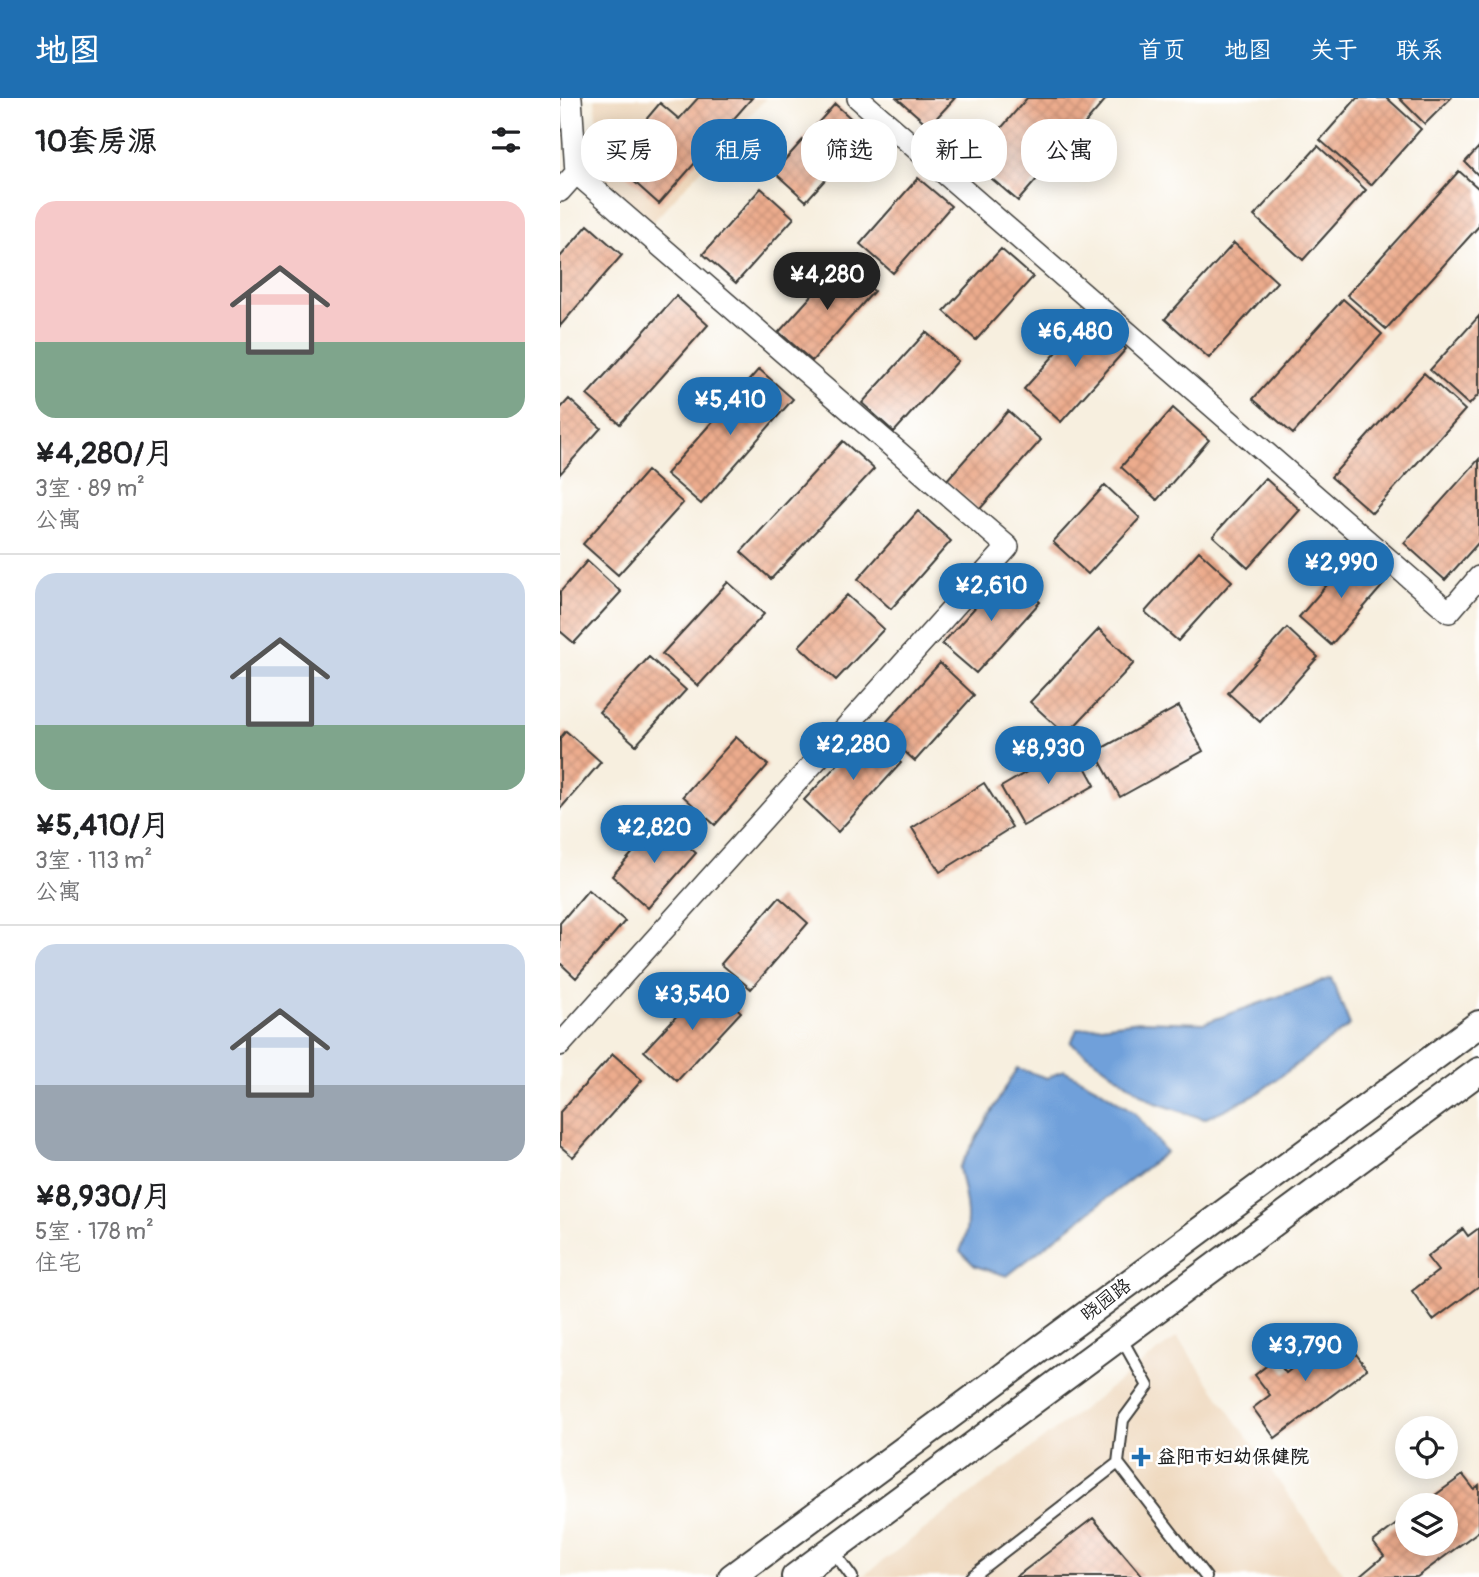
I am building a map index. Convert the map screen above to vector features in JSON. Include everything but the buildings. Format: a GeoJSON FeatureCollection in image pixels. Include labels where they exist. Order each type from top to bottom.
{"type":"FeatureCollection","features":[{"type":"Feature","properties":{"kind":"street"},"geometry":{"type":"LineString","coordinates":[[560,1045],[1008,547],[576,173],[571,98]]}},
{"type":"Feature","properties":{"kind":"street"},"geometry":{"type":"LineString","coordinates":[[858,98],[1449,612],[1479,577]]}},
{"type":"Feature","properties":{"kind":"street"},"geometry":{"type":"LineString","coordinates":[[560,191],[576,173]]}},
{"type":"Feature","properties":{"kind":"street","name":"晓园路"},"geometry":{"type":"LineString","coordinates":[[732,1577],[1479,1024]]}},
{"type":"Feature","properties":{"kind":"street","name":"晓园路"},"geometry":{"type":"LineString","coordinates":[[795,1577],[1479,1070]]}},
{"type":"Feature","properties":{"kind":"lane"},"geometry":{"type":"LineString","coordinates":[[1120,1336],[1148,1386],[1123,1420],[1118,1463],[1206,1577]]}},
{"type":"Feature","properties":{"kind":"lane"},"geometry":{"type":"LineString","coordinates":[[971,1577],[1118,1463]]}},
{"type":"Feature","properties":{"kind":"lane"},"geometry":{"type":"LineString","coordinates":[[832,1549],[852,1577]]}},
{"type":"Feature","properties":{"kind":"shaded area"},"geometry":{"type":"Polygon","coordinates":[[[595,98],[766,98],[747,119],[691,119],[691,180],[653,222],[607,182],[677,182],[677,119],[596,119],[595,98]]]}},
{"type":"Feature","properties":{"kind":"shaded area","name":"益阳市妇幼保健院"},"geometry":{"type":"Polygon","coordinates":[[[1177,1337],[1346,1577],[862,1577],[1177,1337]]]}},
{"type":"Feature","properties":{"kind":"water"},"geometry":{"type":"Polygon","coordinates":[[[1331,978],[1350,1025],[1254,1096],[1204,1119],[1153,1102],[1071,1043],[1077,1029],[1140,1021],[1204,1023],[1331,978]]]}},
{"type":"Feature","properties":{"kind":"water"},"geometry":{"type":"Polygon","coordinates":[[[1017,1068],[1047,1078],[1064,1070],[1098,1088],[1135,1113],[1166,1152],[1007,1276],[975,1266],[960,1251],[967,1220],[959,1168],[1017,1068]]]}},
{"type":"Feature","properties":{"kind":"place","name":"益阳市妇幼保健院"},"geometry":{"type":"Point","coordinates":[1141,1457]}}]}
